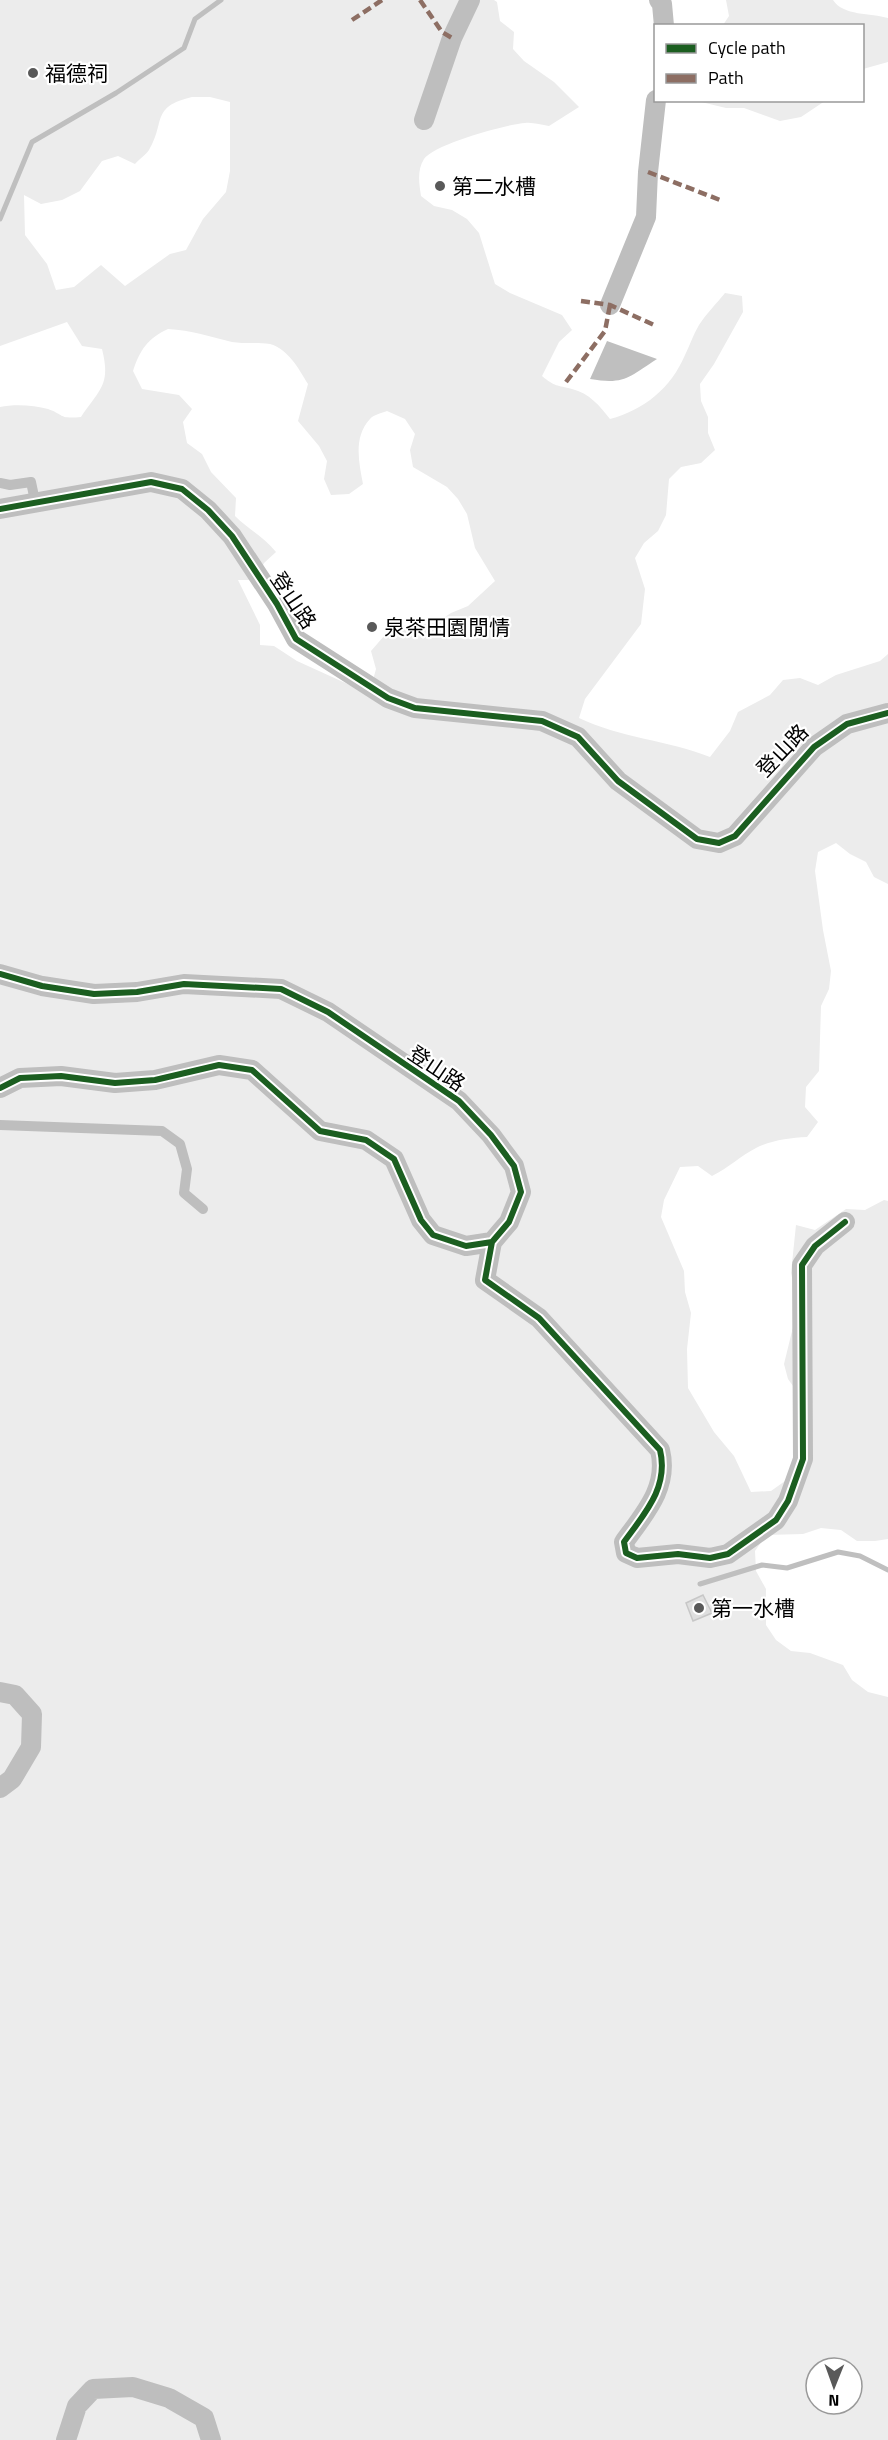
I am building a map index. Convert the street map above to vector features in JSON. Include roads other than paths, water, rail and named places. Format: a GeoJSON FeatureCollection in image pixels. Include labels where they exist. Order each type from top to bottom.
{"type":"FeatureCollection","features":[{"type":"Feature","properties":{"kind":"street"},"geometry":{"type":"LineString","coordinates":[[424,120],[452,38],[470,0]]}},
{"type":"Feature","properties":{"kind":"street"},"geometry":{"type":"LineString","coordinates":[[659,0],[662,4],[663,24]]}},
{"type":"Feature","properties":{"kind":"street"},"geometry":{"type":"LineString","coordinates":[[610,305],[646,217],[648,172],[656,102]]}},
{"type":"Feature","properties":{"kind":"street","name":"登山路"},"geometry":{"type":"LineString","coordinates":[[0,509],[151,482],[182,489],[208,510],[232,536],[277,604],[296,639],[388,698],[415,708],[542,721],[578,737],[618,781],[698,839],[719,843],[735,836],[814,747],[847,724],[888,713]]}},
{"type":"Feature","properties":{"kind":"street","name":"登山路"},"geometry":{"type":"LineString","coordinates":[[0,974],[42,986],[94,994],[137,992],[184,984],[281,989],[328,1012],[459,1101],[491,1135],[508,1158],[513,1166],[521,1192],[509,1222],[492,1242]]}},
{"type":"Feature","properties":{"kind":"street"},"geometry":{"type":"LineString","coordinates":[[0,1088],[20,1078],[61,1076],[115,1083],[155,1080],[219,1065],[252,1070],[320,1131],[366,1140],[394,1159],[421,1220],[433,1235],[466,1246],[492,1242],[485,1280],[539,1318],[660,1450],[664,1466],[657,1493],[624,1542],[626,1553],[637,1558],[678,1554],[711,1558],[728,1554],[776,1520],[789,1501],[803,1458],[802,1266],[815,1246],[844,1222]]}},
{"type":"Feature","properties":{"kind":"street"},"geometry":{"type":"LineString","coordinates":[[0,1692],[15,1695],[32,1714],[31,1747],[12,1779],[0,1788]]}},
{"type":"Feature","properties":{"kind":"street"},"geometry":{"type":"LineString","coordinates":[[66,2440],[77,2406],[93,2389],[133,2387],[169,2398],[204,2418],[211,2440]]}},
{"type":"Feature","properties":{"kind":"lane"},"geometry":{"type":"LineString","coordinates":[[0,483],[10,485],[31,482],[35,501]]}},
{"type":"Feature","properties":{"kind":"lane"},"geometry":{"type":"LineString","coordinates":[[0,1125],[162,1131],[180,1144],[187,1169],[184,1193],[203,1209]]}},
{"type":"Feature","properties":{"kind":"waterway"},"geometry":{"type":"LineString","coordinates":[[0,219],[32,142],[116,93],[184,48],[195,19],[221,0]]}},
{"type":"Feature","properties":{"kind":"waterway"},"geometry":{"type":"LineString","coordinates":[[700,1584],[762,1565],[787,1568],[838,1552],[860,1556],[888,1570]]}},
{"type":"Feature","properties":{"kind":"place","name":"福德祠"},"geometry":{"type":"Point","coordinates":[33,73]}},
{"type":"Feature","properties":{"kind":"place","name":"第二水槽"},"geometry":{"type":"Point","coordinates":[440,186]}},
{"type":"Feature","properties":{"kind":"place","name":"泉茶田園閒情"},"geometry":{"type":"Point","coordinates":[372,627]}},
{"type":"Feature","properties":{"kind":"place","name":"第一水槽"},"geometry":{"type":"Point","coordinates":[699,1608]}}]}
